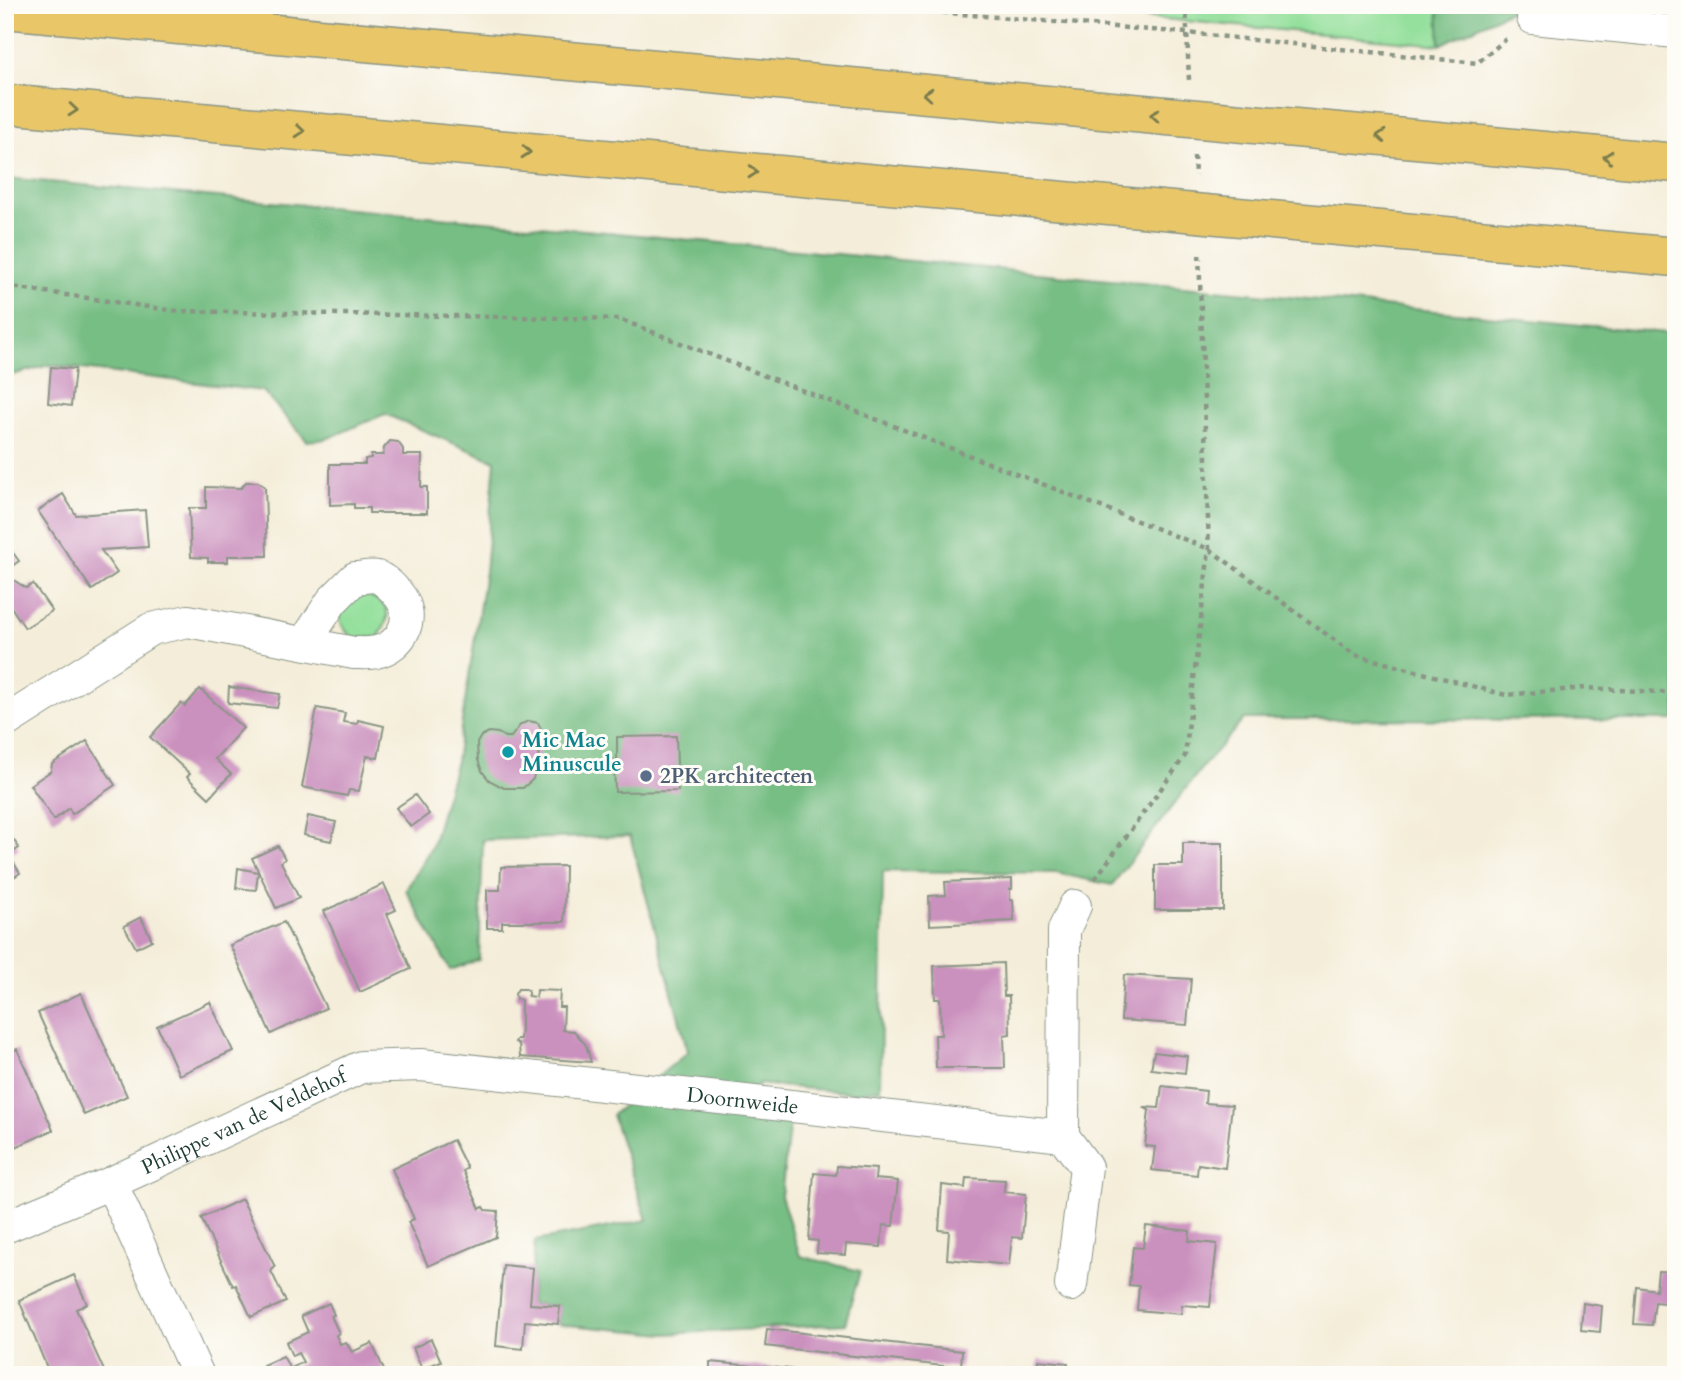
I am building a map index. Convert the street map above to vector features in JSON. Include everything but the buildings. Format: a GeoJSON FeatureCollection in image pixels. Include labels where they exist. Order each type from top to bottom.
{"type":"FeatureCollection","features":[{"type":"Feature","properties":{"kind":"highway"},"geometry":{"type":"LineString","coordinates":[[5,9],[1676,163]]}},
{"type":"Feature","properties":{"kind":"highway"},"geometry":{"type":"LineString","coordinates":[[5,104],[1676,257]]}},
{"type":"Feature","properties":{"kind":"street"},"geometry":{"type":"LineString","coordinates":[[1533,18],[1676,32]]}},
{"type":"Feature","properties":{"kind":"street"},"geometry":{"type":"LineString","coordinates":[[5,722],[151,629],[188,621],[304,642]]}},
{"type":"Feature","properties":{"kind":"street"},"geometry":{"type":"LineString","coordinates":[[1071,1285],[1086,1167],[1063,1136],[1064,930],[1075,906]]}},
{"type":"Feature","properties":{"kind":"street","name":"Doornweide"},"geometry":{"type":"LineString","coordinates":[[421,1065],[1063,1136]]}},
{"type":"Feature","properties":{"kind":"street","name":"Philippe van de Veldehof"},"geometry":{"type":"LineString","coordinates":[[5,1227],[111,1183],[361,1067],[421,1065]]}},
{"type":"Feature","properties":{"kind":"street"},"geometry":{"type":"LineString","coordinates":[[111,1183],[198,1375]]}},
{"type":"Feature","properties":{"kind":"path"},"geometry":{"type":"LineString","coordinates":[[853,5],[1187,33],[1477,63],[1533,18]]}},
{"type":"Feature","properties":{"kind":"path"},"geometry":{"type":"LineString","coordinates":[[1186,5],[1190,93]]}},
{"type":"Feature","properties":{"kind":"path"},"geometry":{"type":"LineString","coordinates":[[1193,148],[1195,176]]}},
{"type":"Feature","properties":{"kind":"path"},"geometry":{"type":"LineString","coordinates":[[1075,906],[1185,756],[1209,550],[1199,246]]}},
{"type":"Feature","properties":{"kind":"path"},"geometry":{"type":"LineString","coordinates":[[5,286],[176,312],[620,319],[1209,550],[1355,655],[1506,695],[1585,688],[1676,693]]}},
{"type":"Feature","properties":{"kind":"green space"},"geometry":{"type":"Polygon","coordinates":[[[1014,5],[1438,5],[1440,45],[1014,5]]]}},
{"type":"Feature","properties":{"kind":"green space"},"geometry":{"type":"Polygon","coordinates":[[[1438,5],[1522,5],[1440,45],[1438,5]]]}},
{"type":"Feature","properties":{"kind":"green space"},"geometry":{"type":"Polygon","coordinates":[[[1581,5],[1676,5],[1676,14],[1581,5]]]}},
{"type":"Feature","properties":{"kind":"green space"},"geometry":{"type":"Polygon","coordinates":[[[5,178],[1676,334],[1676,720],[1244,719],[1204,765],[1112,885],[1056,873],[883,871],[880,1089],[855,1093],[758,1084],[758,1109],[791,1112],[781,1196],[800,1256],[860,1271],[845,1324],[665,1334],[558,1324],[559,1306],[530,1304],[535,1241],[647,1220],[612,1115],[688,1052],[630,836],[483,840],[479,960],[450,970],[406,890],[432,846],[456,761],[485,572],[495,461],[385,414],[326,439],[307,441],[263,391],[49,365],[5,377],[5,178]]]}},
{"type":"Feature","properties":{"kind":"green space"},"geometry":{"type":"Polygon","coordinates":[[[365,595],[385,606],[386,623],[378,637],[355,639],[343,626],[341,613],[349,602],[365,595]]]}},
{"type":"Feature","properties":{"kind":"place","name":"Mic Mac Minuscule"},"geometry":{"type":"Point","coordinates":[508,752]}},
{"type":"Feature","properties":{"kind":"place","name":"2PK architecten"},"geometry":{"type":"Point","coordinates":[646,776]}}]}
